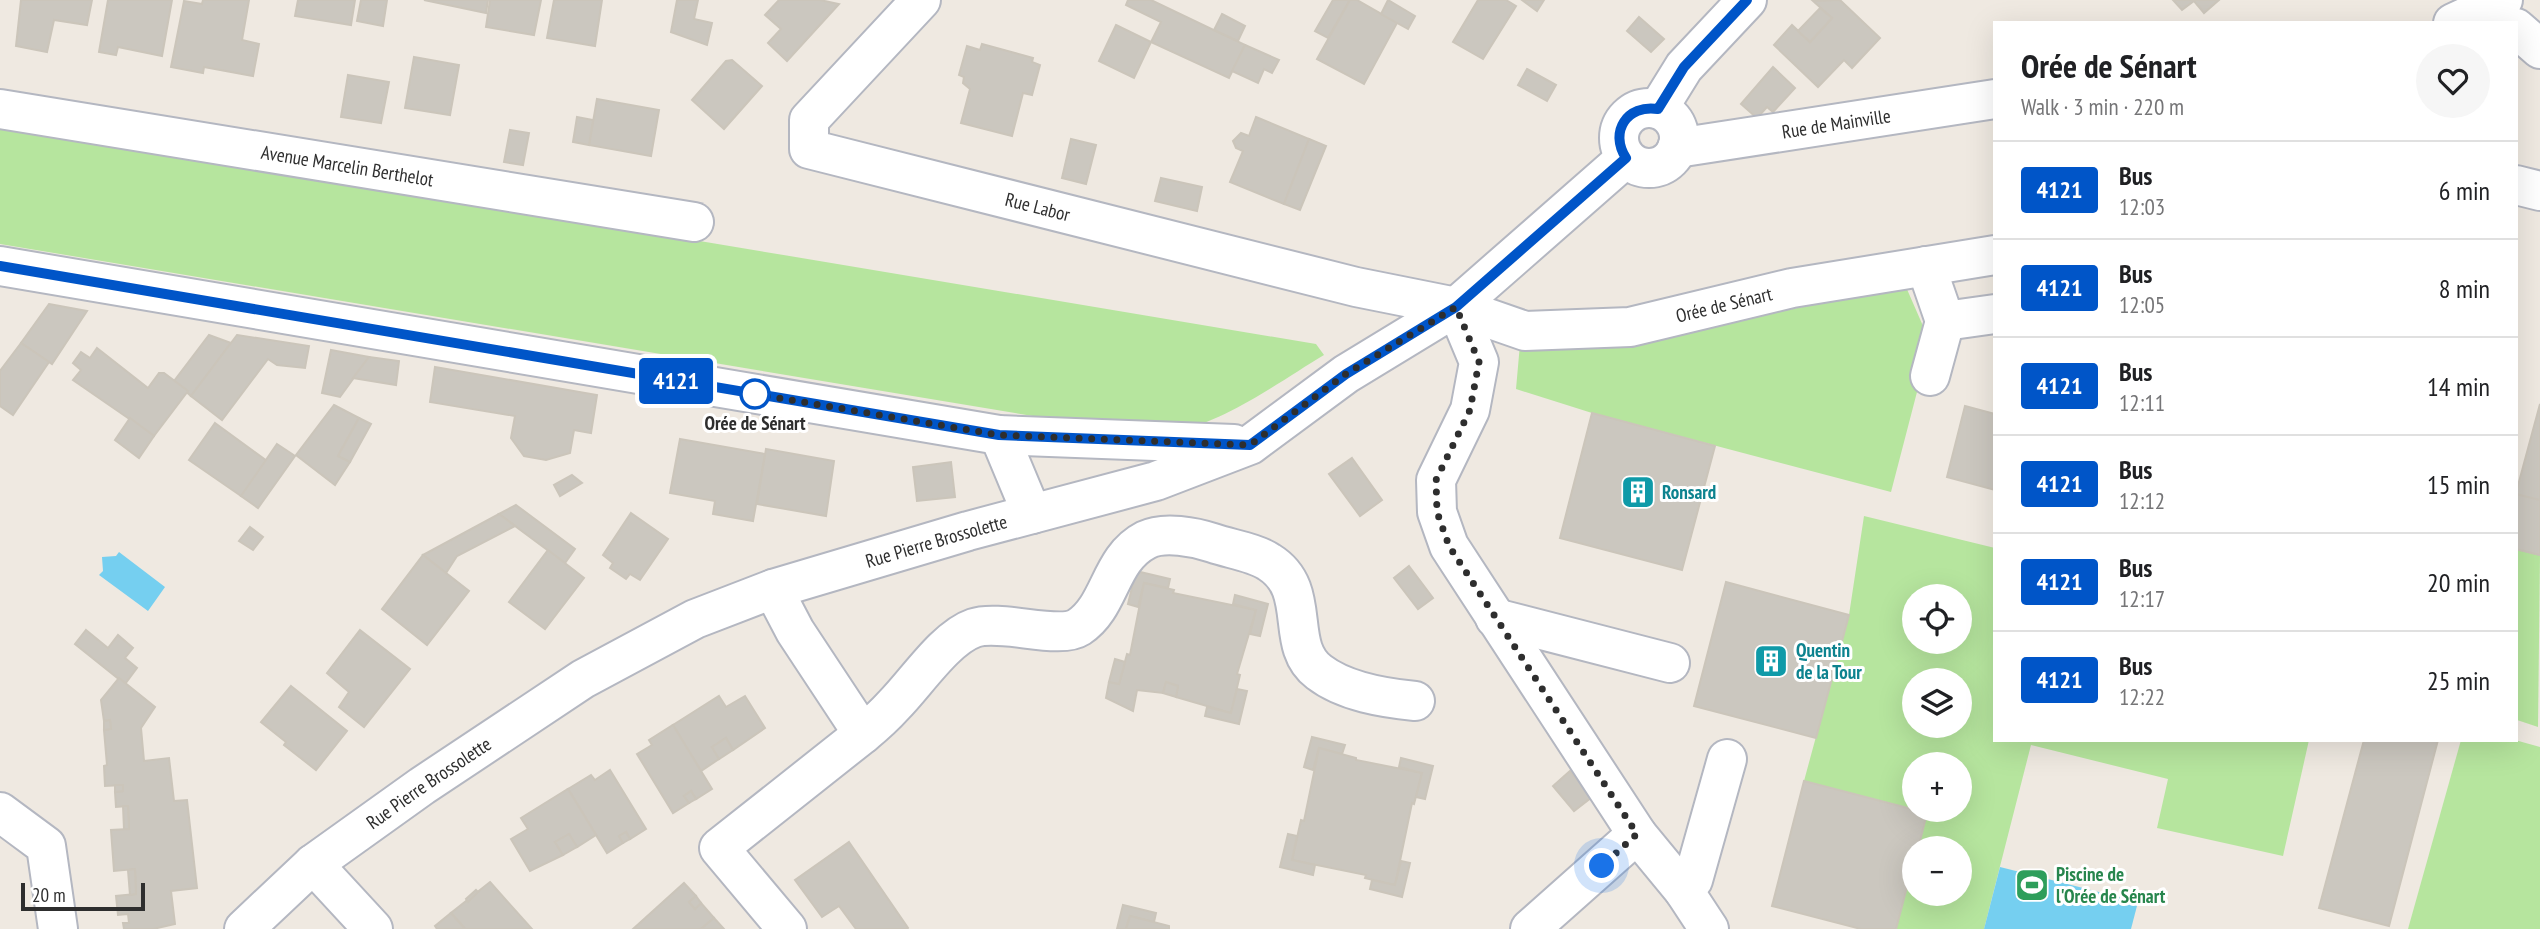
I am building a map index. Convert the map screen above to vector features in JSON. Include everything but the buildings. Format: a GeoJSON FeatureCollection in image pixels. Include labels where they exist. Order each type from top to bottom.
{"type":"FeatureCollection","features":[{"type":"Feature","properties":{"kind":"street","name":"Rue Labor"},"geometry":{"type":"LineString","coordinates":[[921,0],[809,120],[810,149],[1356,287],[1456,307]]}},
{"type":"Feature","properties":{"kind":"street"},"geometry":{"type":"LineString","coordinates":[[1658,109],[1684,67],[1747,0]]}},
{"type":"Feature","properties":{"kind":"street"},"geometry":{"type":"LineString","coordinates":[[2465,21],[2505,14]]}},
{"type":"Feature","properties":{"kind":"street"},"geometry":{"type":"LineString","coordinates":[[2518,27],[2540,50]]}},
{"type":"Feature","properties":{"kind":"street","name":"Rue de Mainville"},"geometry":{"type":"LineString","coordinates":[[1677,148],[1993,99]]}},
{"type":"Feature","properties":{"kind":"street","name":"Avenue Marcelin Berthelot"},"geometry":{"type":"LineString","coordinates":[[0,108],[694,222]]}},
{"type":"Feature","properties":{"kind":"street"},"geometry":{"type":"LineString","coordinates":[[1638,109],[1658,109],[1673,120],[1679,138],[1677,148],[1664,163],[1654,167],[1635,164],[1626,158],[1619,140],[1623,122],[1638,109]]}},
{"type":"Feature","properties":{"kind":"street","name":"Rue Pierre Brossolette"},"geometry":{"type":"LineString","coordinates":[[244,929],[313,864],[422,786],[583,679],[695,620],[773,589],[1156,481],[1250,445],[1346,374],[1456,307],[1626,158]]}},
{"type":"Feature","properties":{"kind":"street"},"geometry":{"type":"LineString","coordinates":[[2518,186],[2540,191]]}},
{"type":"Feature","properties":{"kind":"street","name":"Orée de Sénart"},"geometry":{"type":"LineString","coordinates":[[1456,307],[1525,331],[1630,327],[1792,288],[1993,255]]}},
{"type":"Feature","properties":{"kind":"street"},"geometry":{"type":"LineString","coordinates":[[0,266],[999,435],[1250,445]]}},
{"type":"Feature","properties":{"kind":"street"},"geometry":{"type":"LineString","coordinates":[[1926,266],[1945,321],[1930,376]]}},
{"type":"Feature","properties":{"kind":"street"},"geometry":{"type":"LineString","coordinates":[[1456,307],[1479,362],[1470,410],[1436,480],[1437,512],[1449,546],[1637,834],[1684,891],[1709,929]]}},
{"type":"Feature","properties":{"kind":"street"},"geometry":{"type":"LineString","coordinates":[[1945,321],[1993,314]]}},
{"type":"Feature","properties":{"kind":"street"},"geometry":{"type":"LineString","coordinates":[[999,435],[1032,514]]}},
{"type":"Feature","properties":{"kind":"street"},"geometry":{"type":"LineString","coordinates":[[788,929],[719,848],[863,734],[893,707],[951,643],[974,628],[1006,626],[1047,630],[1077,629],[1097,610],[1110,579],[1124,558],[1146,540],[1170,536],[1206,540],[1268,561],[1285,576],[1297,598],[1302,649],[1318,672],[1350,688],[1415,701]]}},
{"type":"Feature","properties":{"kind":"street"},"geometry":{"type":"LineString","coordinates":[[773,589],[795,631],[863,734]]}},
{"type":"Feature","properties":{"kind":"street"},"geometry":{"type":"LineString","coordinates":[[1495,618],[1670,663]]}},
{"type":"Feature","properties":{"kind":"street"},"geometry":{"type":"LineString","coordinates":[[1684,891],[1693,880],[1727,759]]}},
{"type":"Feature","properties":{"kind":"street"},"geometry":{"type":"LineString","coordinates":[[0,812],[46,846],[58,929]]}},
{"type":"Feature","properties":{"kind":"street"},"geometry":{"type":"LineString","coordinates":[[1530,929],[1637,834]]}},
{"type":"Feature","properties":{"kind":"street"},"geometry":{"type":"LineString","coordinates":[[313,864],[373,929]]}},
{"type":"Feature","properties":{"kind":"green space"},"geometry":{"type":"Polygon","coordinates":[[[0,124],[1316,344],[1324,355],[1216,418],[1179,430],[1141,434],[0,244],[0,124]]]}},
{"type":"Feature","properties":{"kind":"green space"},"geometry":{"type":"Polygon","coordinates":[[[1906,287],[1930,342],[1891,492],[1592,413],[1516,389],[1520,344],[1657,335],[1906,287]]]}},
{"type":"Feature","properties":{"kind":"green space"},"geometry":{"type":"Polygon","coordinates":[[[1864,516],[1993,548],[1993,742],[2309,742],[2283,856],[2157,828],[2168,779],[2031,745],[1984,929],[1896,929],[1902,906],[1972,906],[1972,836],[1917,836],[1916,822],[1972,822],[1972,752],[1902,752],[1902,807],[1804,781],[1849,615],[1864,516]]]}},
{"type":"Feature","properties":{"kind":"green space"},"geometry":{"type":"Polygon","coordinates":[[[2518,550],[2540,555],[2538,727],[2518,720],[2518,550]]]}},
{"type":"Feature","properties":{"kind":"green space"},"geometry":{"type":"Polygon","coordinates":[[[2518,741],[2540,747],[2540,929],[2408,929],[2460,742],[2518,741]]]}},
{"type":"Feature","properties":{"kind":"water"},"geometry":{"type":"Polygon","coordinates":[[[119,552],[165,587],[148,611],[99,575],[103,571],[102,557],[116,556],[119,552]]]}},
{"type":"Feature","properties":{"kind":"water","name":"Piscine de l'Orée de Sénart"},"geometry":{"type":"Polygon","coordinates":[[[2000,867],[2138,902],[2131,929],[1984,929],[2000,867]]]}},
{"type":"Feature","properties":{"kind":"bus line","name":"4121"},"geometry":{"type":"LineString","coordinates":[[0,266],[999,435],[1250,445],[1346,374],[1456,307],[1626,158],[1619,140],[1623,122],[1638,109],[1658,109],[1684,67],[1747,0]]}},
{"type":"Feature","properties":{"kind":"place","name":"Orée de Sénart"},"geometry":{"type":"Point","coordinates":[755,394]}},
{"type":"Feature","properties":{"kind":"place","name":"Ronsard"},"geometry":{"type":"Point","coordinates":[1638,492]}},
{"type":"Feature","properties":{"kind":"place","name":"Quentin de la Tour"},"geometry":{"type":"Point","coordinates":[1771,661]}},
{"type":"Feature","properties":{"kind":"place","name":"Piscine de l'Orée de Sénart"},"geometry":{"type":"Point","coordinates":[2032,885]}},
{"type":"Feature","properties":{"kind":"route"},"geometry":{"type":"LineString","coordinates":[[755,394],[999,435],[1250,445],[1346,374],[1456,307],[1479,362],[1470,410],[1436,480],[1437,512],[1449,546],[1637,834],[1602,866]]}}]}
